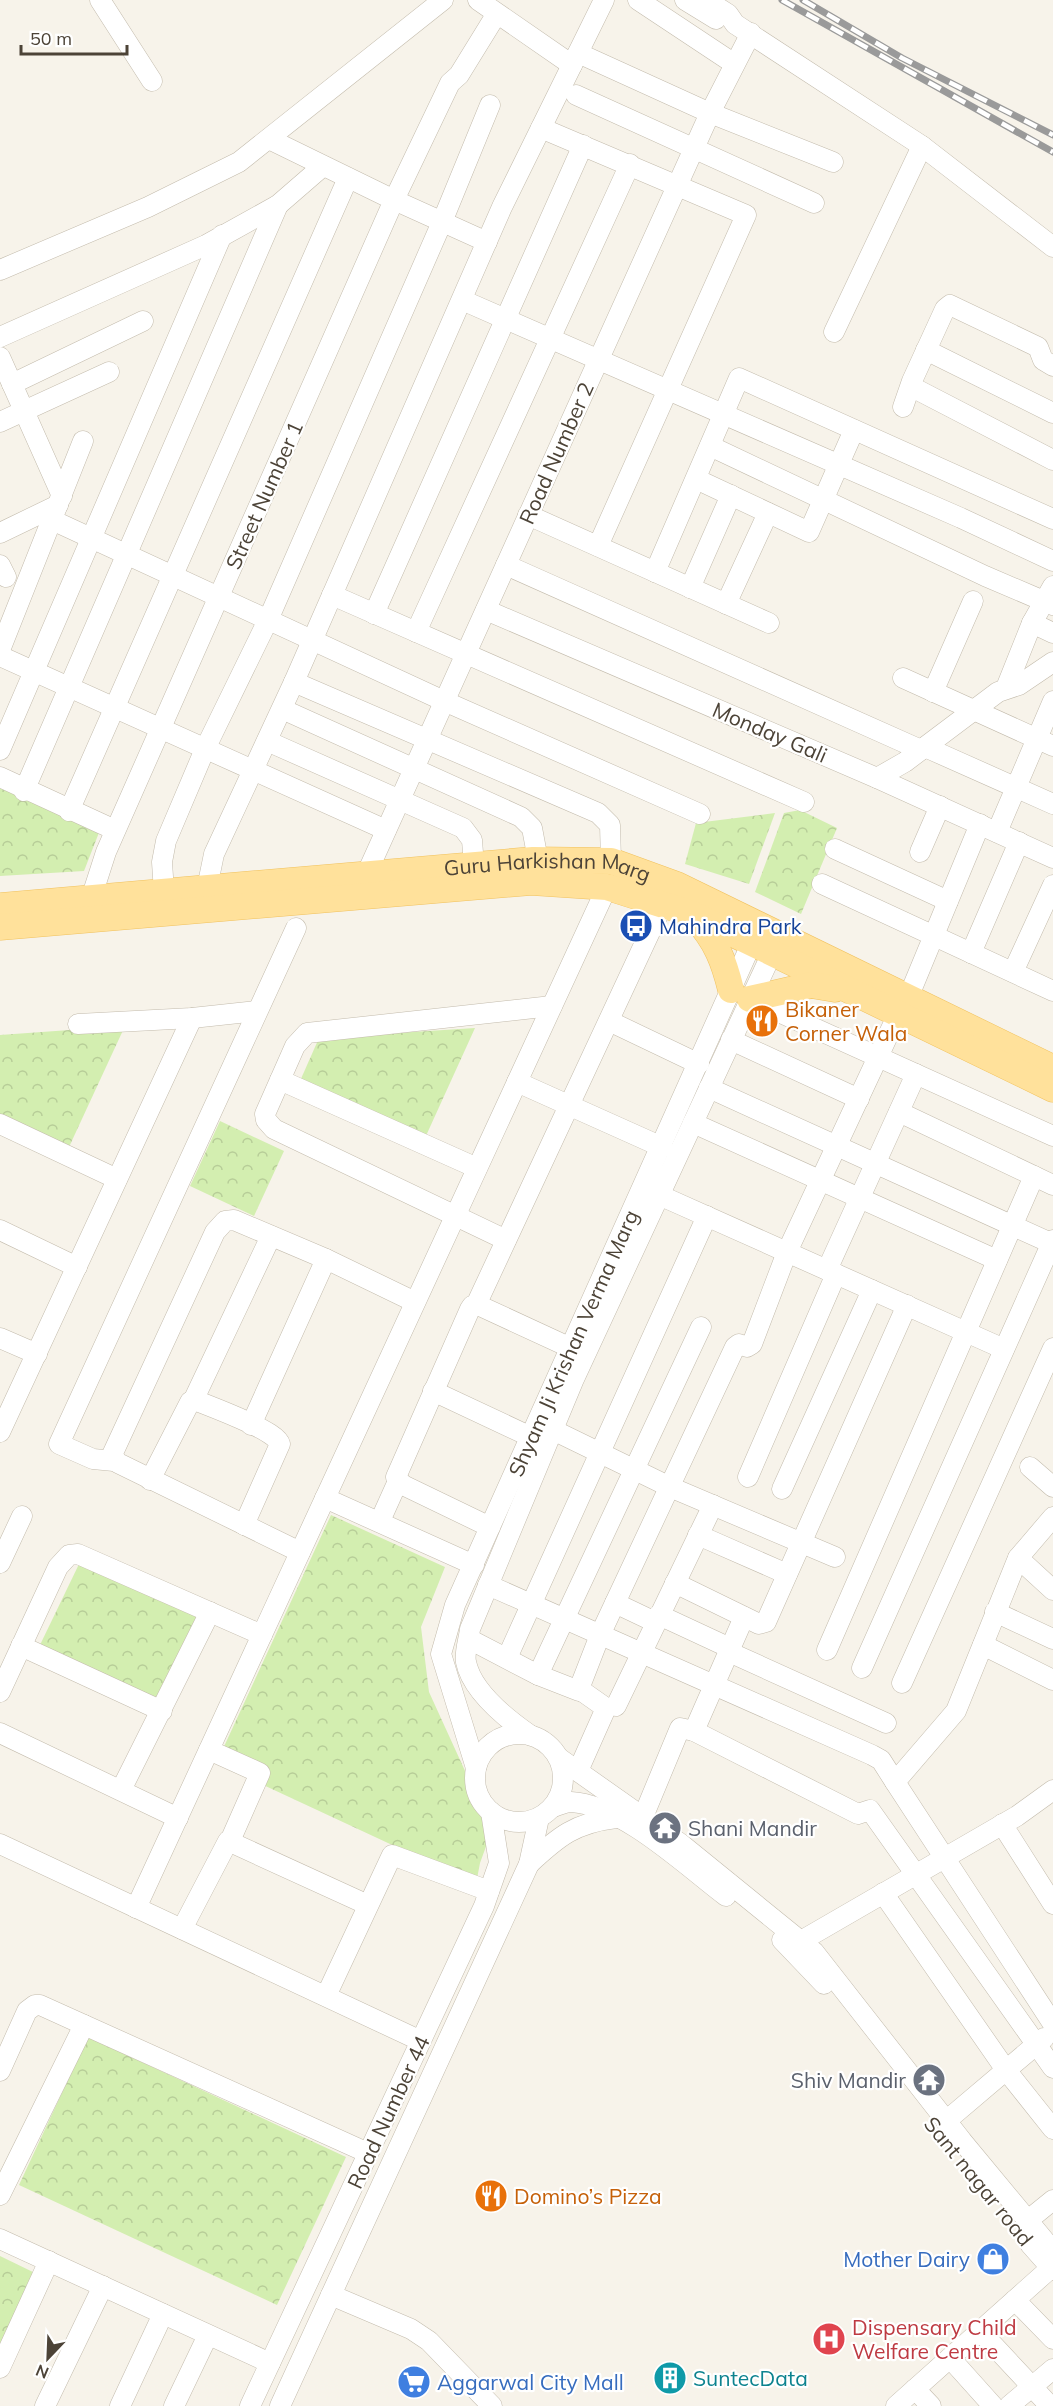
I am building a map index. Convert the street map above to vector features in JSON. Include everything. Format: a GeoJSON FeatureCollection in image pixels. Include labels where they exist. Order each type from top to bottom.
{"type":"FeatureCollection","features":[{"type":"Feature","properties":{"kind":"main road","name":"Guru Harkishan Marg"},"geometry":{"type":"LineString","coordinates":[[0,927],[164,892],[538,860],[611,861],[677,885],[850,991],[903,1006],[1053,1068]]}},
{"type":"Feature","properties":{"kind":"main road","name":"Guru Harkishan Marg"},"geometry":{"type":"LineString","coordinates":[[0,906],[88,909],[531,882],[607,887],[766,939],[903,1006],[1053,1089]]}},
{"type":"Feature","properties":{"kind":"main road"},"geometry":{"type":"LineString","coordinates":[[692,914],[713,938],[741,994],[810,985],[850,991]]}},
{"type":"Feature","properties":{"kind":"street"},"geometry":{"type":"LineString","coordinates":[[100,0],[152,81]]}},
{"type":"Feature","properties":{"kind":"street"},"geometry":{"type":"LineString","coordinates":[[0,270],[203,182],[239,162],[443,0]]}},
{"type":"Feature","properties":{"kind":"street"},"geometry":{"type":"LineString","coordinates":[[478,0],[496,15],[575,59],[833,162]]}},
{"type":"Feature","properties":{"kind":"street"},"geometry":{"type":"LineString","coordinates":[[207,888],[214,854],[282,709],[310,640],[332,595],[487,242],[604,0]]}},
{"type":"Feature","properties":{"kind":"street"},"geometry":{"type":"LineString","coordinates":[[638,0],[733,63]]}},
{"type":"Feature","properties":{"kind":"street"},"geometry":{"type":"LineString","coordinates":[[685,0],[723,24],[743,29]]}},
{"type":"Feature","properties":{"kind":"street"},"geometry":{"type":"LineString","coordinates":[[706,0],[728,14],[743,29],[922,146],[1053,247]]}},
{"type":"Feature","properties":{"kind":"street","name":"Street Number 1"},"geometry":{"type":"LineString","coordinates":[[88,909],[115,830],[394,200],[450,83],[459,75],[496,15]]}},
{"type":"Feature","properties":{"kind":"street","name":"Road Number 2"},"geometry":{"type":"LineString","coordinates":[[366,875],[733,63],[743,29]]}},
{"type":"Feature","properties":{"kind":"street"},"geometry":{"type":"LineString","coordinates":[[576,95],[814,203]]}},
{"type":"Feature","properties":{"kind":"street"},"geometry":{"type":"LineString","coordinates":[[164,892],[162,862],[166,841],[205,749],[268,620],[442,222],[490,105]]}},
{"type":"Feature","properties":{"kind":"street"},"geometry":{"type":"LineString","coordinates":[[541,128],[678,184],[746,215],[598,546]]}},
{"type":"Feature","properties":{"kind":"street"},"geometry":{"type":"LineString","coordinates":[[269,139],[487,242]]}},
{"type":"Feature","properties":{"kind":"street"},"geometry":{"type":"LineString","coordinates":[[374,614],[583,145]]}},
{"type":"Feature","properties":{"kind":"street"},"geometry":{"type":"LineString","coordinates":[[834,332],[922,146]]}},
{"type":"Feature","properties":{"kind":"street"},"geometry":{"type":"LineString","coordinates":[[416,632],[630,164]]}},
{"type":"Feature","properties":{"kind":"street"},"geometry":{"type":"LineString","coordinates":[[0,337],[222,236],[278,205],[323,166]]}},
{"type":"Feature","properties":{"kind":"street"},"geometry":{"type":"LineString","coordinates":[[69,811],[348,178]]}},
{"type":"Feature","properties":{"kind":"street"},"geometry":{"type":"LineString","coordinates":[[24,790],[278,205]]}},
{"type":"Feature","properties":{"kind":"street"},"geometry":{"type":"LineString","coordinates":[[0,750],[222,236]]}},
{"type":"Feature","properties":{"kind":"street"},"geometry":{"type":"LineString","coordinates":[[462,300],[838,466],[962,518],[1053,561]]}},
{"type":"Feature","properties":{"kind":"street"},"geometry":{"type":"LineString","coordinates":[[903,407],[926,350],[945,309],[950,304],[1038,347],[1042,360],[1053,366]]}},
{"type":"Feature","properties":{"kind":"street"},"geometry":{"type":"LineString","coordinates":[[12,384],[143,321]]}},
{"type":"Feature","properties":{"kind":"street"},"geometry":{"type":"LineString","coordinates":[[926,350],[1053,413]]}},
{"type":"Feature","properties":{"kind":"street"},"geometry":{"type":"LineString","coordinates":[[0,357],[24,410],[58,507],[92,537],[310,640],[700,814]]}},
{"type":"Feature","properties":{"kind":"street"},"geometry":{"type":"LineString","coordinates":[[0,422],[109,372]]}},
{"type":"Feature","properties":{"kind":"street"},"geometry":{"type":"LineString","coordinates":[[655,572],[740,378],[1053,519]]}},
{"type":"Feature","properties":{"kind":"street"},"geometry":{"type":"LineString","coordinates":[[912,387],[1053,460]]}},
{"type":"Feature","properties":{"kind":"street"},"geometry":{"type":"LineString","coordinates":[[696,479],[809,532],[854,430]]}},
{"type":"Feature","properties":{"kind":"street"},"geometry":{"type":"LineString","coordinates":[[0,650],[21,602],[83,441]]}},
{"type":"Feature","properties":{"kind":"street"},"geometry":{"type":"LineString","coordinates":[[710,446],[985,576],[1050,597],[1032,623],[1006,688]]}},
{"type":"Feature","properties":{"kind":"street"},"geometry":{"type":"LineString","coordinates":[[690,588],[731,495]]}},
{"type":"Feature","properties":{"kind":"street"},"geometry":{"type":"LineString","coordinates":[[0,533],[58,507]]}},
{"type":"Feature","properties":{"kind":"street"},"geometry":{"type":"LineString","coordinates":[[726,604],[768,513]]}},
{"type":"Feature","properties":{"kind":"street"},"geometry":{"type":"LineString","coordinates":[[528,515],[769,623]]}},
{"type":"Feature","properties":{"kind":"street"},"geometry":{"type":"LineString","coordinates":[[506,565],[1053,804]]}},
{"type":"Feature","properties":{"kind":"street"},"geometry":{"type":"LineString","coordinates":[[332,595],[804,802]]}},
{"type":"Feature","properties":{"kind":"street"},"geometry":{"type":"LineString","coordinates":[[933,692],[974,601]]}},
{"type":"Feature","properties":{"kind":"street"},"geometry":{"type":"LineString","coordinates":[[0,618],[21,602]]}},
{"type":"Feature","properties":{"kind":"street","name":"Monday Gali"},"geometry":{"type":"LineString","coordinates":[[486,610],[877,778],[1053,858]]}},
{"type":"Feature","properties":{"kind":"street"},"geometry":{"type":"LineString","coordinates":[[1032,623],[1053,633]]}},
{"type":"Feature","properties":{"kind":"street"},"geometry":{"type":"LineString","coordinates":[[0,656],[386,830]]}},
{"type":"Feature","properties":{"kind":"street"},"geometry":{"type":"LineString","coordinates":[[877,778],[1006,688],[1019,685],[1053,662]]}},
{"type":"Feature","properties":{"kind":"street"},"geometry":{"type":"LineString","coordinates":[[903,678],[1045,743]]}},
{"type":"Feature","properties":{"kind":"street"},"geometry":{"type":"LineString","coordinates":[[294,682],[598,813],[610,825],[611,861]]}},
{"type":"Feature","properties":{"kind":"street"},"geometry":{"type":"LineString","coordinates":[[579,1691],[600,1635],[735,1347],[739,1344],[747,1347],[752,1344],[787,1252],[903,1006],[948,901],[988,828],[1045,743],[1053,701]]}},
{"type":"Feature","properties":{"kind":"street"},"geometry":{"type":"LineString","coordinates":[[282,709],[521,817],[532,828],[538,860]]}},
{"type":"Feature","properties":{"kind":"street"},"geometry":{"type":"LineString","coordinates":[[267,741],[469,833],[472,840],[474,866]]}},
{"type":"Feature","properties":{"kind":"street"},"geometry":{"type":"LineString","coordinates":[[0,777],[69,811],[115,830]]}},
{"type":"Feature","properties":{"kind":"street"},"geometry":{"type":"LineString","coordinates":[[920,852],[940,806]]}},
{"type":"Feature","properties":{"kind":"street"},"geometry":{"type":"LineString","coordinates":[[971,953],[1019,842]]}},
{"type":"Feature","properties":{"kind":"street"},"geometry":{"type":"LineString","coordinates":[[835,849],[948,901]]}},
{"type":"Feature","properties":{"kind":"street"},"geometry":{"type":"LineString","coordinates":[[822,884],[1013,972],[1052,986]]}},
{"type":"Feature","properties":{"kind":"street"},"geometry":{"type":"LineString","coordinates":[[1013,972],[1053,885]]}},
{"type":"Feature","properties":{"kind":"street"},"geometry":{"type":"LineString","coordinates":[[136,1908],[607,887]]}},
{"type":"Feature","properties":{"kind":"street"},"geometry":{"type":"LineString","coordinates":[[380,1521],[398,1481],[398,1471],[470,1310],[476,1305],[663,904]]}},
{"type":"Feature","properties":{"kind":"street"},"geometry":{"type":"LineString","coordinates":[[297,928],[59,1444],[93,1459],[114,1461],[300,1552]]}},
{"type":"Feature","properties":{"kind":"street","name":"Shyam Ji Krishan Verma Marg"},"geometry":{"type":"LineString","coordinates":[[476,1768],[441,1654],[454,1605],[699,1064],[741,994],[766,939]]}},
{"type":"Feature","properties":{"kind":"street"},"geometry":{"type":"LineString","coordinates":[[741,994],[1053,1136]]}},
{"type":"Feature","properties":{"kind":"street","name":"Shyam Ji Krishan Verma Marg"},"geometry":{"type":"LineString","coordinates":[[530,1736],[506,1719],[482,1695],[466,1662],[469,1639],[488,1585],[553,1430],[731,1040],[741,994]]}},
{"type":"Feature","properties":{"kind":"street"},"geometry":{"type":"LineString","coordinates":[[506,1240],[269,1126],[266,1114],[295,1046],[307,1033],[552,1006]]}},
{"type":"Feature","properties":{"kind":"street"},"geometry":{"type":"LineString","coordinates":[[78,1024],[192,1018],[257,1011]]}},
{"type":"Feature","properties":{"kind":"street"},"geometry":{"type":"LineString","coordinates":[[0,1432],[192,1018]]}},
{"type":"Feature","properties":{"kind":"street"},"geometry":{"type":"LineString","coordinates":[[609,1021],[699,1064]]}},
{"type":"Feature","properties":{"kind":"street"},"geometry":{"type":"LineString","coordinates":[[731,1040],[859,1099]]}},
{"type":"Feature","properties":{"kind":"street"},"geometry":{"type":"LineString","coordinates":[[748,1477],[859,1200],[916,1074]]}},
{"type":"Feature","properties":{"kind":"street"},"geometry":{"type":"LineString","coordinates":[[280,1080],[477,1168]]}},
{"type":"Feature","properties":{"kind":"street"},"geometry":{"type":"LineString","coordinates":[[517,1082],[662,1147]]}},
{"type":"Feature","properties":{"kind":"street"},"geometry":{"type":"LineString","coordinates":[[709,1088],[1052,1242],[862,1668]]}},
{"type":"Feature","properties":{"kind":"street"},"geometry":{"type":"LineString","coordinates":[[899,1112],[1053,1185]]}},
{"type":"Feature","properties":{"kind":"street"},"geometry":{"type":"LineString","coordinates":[[693,1123],[859,1200],[997,1260]]}},
{"type":"Feature","properties":{"kind":"street"},"geometry":{"type":"LineString","coordinates":[[0,1124],[117,1179]]}},
{"type":"Feature","properties":{"kind":"street"},"geometry":{"type":"LineString","coordinates":[[827,1650],[1034,1176]]}},
{"type":"Feature","properties":{"kind":"street"},"geometry":{"type":"LineString","coordinates":[[659,1195],[1004,1348]]}},
{"type":"Feature","properties":{"kind":"street"},"geometry":{"type":"LineString","coordinates":[[507,1658],[706,1216]]}},
{"type":"Feature","properties":{"kind":"street"},"geometry":{"type":"LineString","coordinates":[[114,1461],[112,1455],[220,1224],[234,1220],[326,1259],[415,1302]]}},
{"type":"Feature","properties":{"kind":"street"},"geometry":{"type":"LineString","coordinates":[[0,1230],[77,1267]]}},
{"type":"Feature","properties":{"kind":"street"},"geometry":{"type":"LineString","coordinates":[[150,1480],[188,1405],[193,1401],[271,1236]]}},
{"type":"Feature","properties":{"kind":"street"},"geometry":{"type":"LineString","coordinates":[[251,1425],[326,1259]]}},
{"type":"Feature","properties":{"kind":"street"},"geometry":{"type":"LineString","coordinates":[[782,1489],[872,1290]]}},
{"type":"Feature","properties":{"kind":"street"},"geometry":{"type":"LineString","coordinates":[[476,1305],[571,1348]]}},
{"type":"Feature","properties":{"kind":"street"},"geometry":{"type":"LineString","coordinates":[[675,1583],[759,1624],[766,1622],[907,1305]]}},
{"type":"Feature","properties":{"kind":"street"},"geometry":{"type":"LineString","coordinates":[[538,1675],[700,1327]]}},
{"type":"Feature","properties":{"kind":"street"},"geometry":{"type":"LineString","coordinates":[[0,1338],[37,1354]]}},
{"type":"Feature","properties":{"kind":"street"},"geometry":{"type":"LineString","coordinates":[[902,1683],[1053,1348]]}},
{"type":"Feature","properties":{"kind":"street"},"geometry":{"type":"LineString","coordinates":[[433,1391],[531,1437]]}},
{"type":"Feature","properties":{"kind":"street"},"geometry":{"type":"LineString","coordinates":[[193,1401],[274,1436],[280,1444],[244,1525]]}},
{"type":"Feature","properties":{"kind":"street"},"geometry":{"type":"LineString","coordinates":[[553,1430],[670,1487],[834,1557]]}},
{"type":"Feature","properties":{"kind":"street"},"geometry":{"type":"LineString","coordinates":[[1030,1467],[1053,1487]]}},
{"type":"Feature","properties":{"kind":"street"},"geometry":{"type":"LineString","coordinates":[[398,1481],[490,1527]]}},
{"type":"Feature","properties":{"kind":"street"},"geometry":{"type":"LineString","coordinates":[[325,1498],[474,1565]]}},
{"type":"Feature","properties":{"kind":"street"},"geometry":{"type":"LineString","coordinates":[[616,1706],[713,1505]]}},
{"type":"Feature","properties":{"kind":"street"},"geometry":{"type":"LineString","coordinates":[[0,1563],[22,1516]]}},
{"type":"Feature","properties":{"kind":"street"},"geometry":{"type":"LineString","coordinates":[[895,1782],[956,1711],[1018,1558],[1053,1517]]}},
{"type":"Feature","properties":{"kind":"street"},"geometry":{"type":"LineString","coordinates":[[699,1535],[788,1574]]}},
{"type":"Feature","properties":{"kind":"street"},"geometry":{"type":"LineString","coordinates":[[0,1692],[58,1567],[69,1555],[78,1554],[262,1635]]}},
{"type":"Feature","properties":{"kind":"street"},"geometry":{"type":"LineString","coordinates":[[1018,1558],[1053,1590]]}},
{"type":"Feature","properties":{"kind":"street"},"geometry":{"type":"LineString","coordinates":[[488,1585],[881,1760],[1053,2025]]}},
{"type":"Feature","properties":{"kind":"street"},"geometry":{"type":"LineString","coordinates":[[615,1603],[730,1650],[886,1723]]}},
{"type":"Feature","properties":{"kind":"street"},"geometry":{"type":"LineString","coordinates":[[121,1791],[210,1612]]}},
{"type":"Feature","properties":{"kind":"street"},"geometry":{"type":"LineString","coordinates":[[995,1612],[1053,1639]]}},
{"type":"Feature","properties":{"kind":"street"},"geometry":{"type":"LineString","coordinates":[[694,1731],[744,1617]]}},
{"type":"Feature","properties":{"kind":"street"},"geometry":{"type":"LineString","coordinates":[[469,1639],[538,1675],[602,1703],[606,1708],[578,1771]]}},
{"type":"Feature","properties":{"kind":"street"},"geometry":{"type":"LineString","coordinates":[[983,1645],[1053,1680]]}},
{"type":"Feature","properties":{"kind":"street"},"geometry":{"type":"LineString","coordinates":[[21,1646],[162,1711]]}},
{"type":"Feature","properties":{"kind":"street"},"geometry":{"type":"LineString","coordinates":[[643,1816],[680,1728],[694,1731],[858,1814],[870,1810],[1053,2068]]}},
{"type":"Feature","properties":{"kind":"street"},"geometry":{"type":"LineString","coordinates":[[0,1733],[178,1818]]}},
{"type":"Feature","properties":{"kind":"street"},"geometry":{"type":"LineString","coordinates":[[510,1736],[530,1736],[551,1748],[559,1758],[563,1783],[546,1812],[514,1822],[491,1812],[477,1792],[476,1768],[482,1755],[491,1744],[510,1736]]}},
{"type":"Feature","properties":{"kind":"street"},"geometry":{"type":"LineString","coordinates":[[183,1929],[224,1844],[230,1841],[260,1773],[209,1750]]}},
{"type":"Feature","properties":{"kind":"street","name":"Sant nagar road"},"geometry":{"type":"LineString","coordinates":[[559,1758],[681,1844],[814,1952],[1027,2221],[1052,2258]]}},
{"type":"Feature","properties":{"kind":"street"},"geometry":{"type":"LineString","coordinates":[[801,1941],[1002,1824],[1053,1790]]}},
{"type":"Feature","properties":{"kind":"street","name":"Sant nagar road"},"geometry":{"type":"LineString","coordinates":[[546,1812],[570,1802],[606,1811],[644,1834],[777,1935],[818,1976],[953,2149],[1052,2258]]}},
{"type":"Feature","properties":{"kind":"street","name":"Road Number 44"},"geometry":{"type":"LineString","coordinates":[[250,2406],[489,1891],[499,1863],[491,1812]]}},
{"type":"Feature","properties":{"kind":"street","name":"Road Number 44"},"geometry":{"type":"LineString","coordinates":[[280,2406],[529,1864],[546,1812]]}},
{"type":"Feature","properties":{"kind":"street"},"geometry":{"type":"LineString","coordinates":[[529,1864],[556,1839],[588,1821],[616,1818]]}},
{"type":"Feature","properties":{"kind":"street"},"geometry":{"type":"LineString","coordinates":[[1002,1824],[1053,1904]]}},
{"type":"Feature","properties":{"kind":"street"},"geometry":{"type":"LineString","coordinates":[[230,1841],[368,1905]]}},
{"type":"Feature","properties":{"kind":"street"},"geometry":{"type":"LineString","coordinates":[[0,1844],[421,2041]]}},
{"type":"Feature","properties":{"kind":"street"},"geometry":{"type":"LineString","coordinates":[[326,1996],[392,1855],[489,1891]]}},
{"type":"Feature","properties":{"kind":"street"},"geometry":{"type":"LineString","coordinates":[[884,1893],[1006,2070],[1053,2129]]}},
{"type":"Feature","properties":{"kind":"street"},"geometry":{"type":"LineString","coordinates":[[0,2071],[27,2012],[35,2005],[40,2005],[368,2153]]}},
{"type":"Feature","properties":{"kind":"street"},"geometry":{"type":"LineString","coordinates":[[0,2195],[84,2025]]}},
{"type":"Feature","properties":{"kind":"street"},"geometry":{"type":"LineString","coordinates":[[946,2121],[1053,2031]]}},
{"type":"Feature","properties":{"kind":"street"},"geometry":{"type":"LineString","coordinates":[[1027,2221],[1053,2200]]}},
{"type":"Feature","properties":{"kind":"street"},"geometry":{"type":"LineString","coordinates":[[0,2239],[270,2363]]}},
{"type":"Feature","properties":{"kind":"street"},"geometry":{"type":"LineString","coordinates":[[896,2406],[1015,2300],[1052,2258]]}},
{"type":"Feature","properties":{"kind":"street"},"geometry":{"type":"LineString","coordinates":[[0,2368],[49,2262]]}},
{"type":"Feature","properties":{"kind":"street"},"geometry":{"type":"LineString","coordinates":[[45,2406],[103,2286]]}},
{"type":"Feature","properties":{"kind":"street"},"geometry":{"type":"LineString","coordinates":[[331,2295],[411,2329],[429,2341],[492,2406]]}},
{"type":"Feature","properties":{"kind":"street"},"geometry":{"type":"LineString","coordinates":[[1015,2300],[1053,2339]]}},
{"type":"Feature","properties":{"kind":"street"},"geometry":{"type":"LineString","coordinates":[[120,2406],[163,2314]]}},
{"type":"Feature","properties":{"kind":"street"},"geometry":{"type":"LineString","coordinates":[[980,2331],[1050,2406]]}},
{"type":"Feature","properties":{"kind":"street"},"geometry":{"type":"LineString","coordinates":[[174,2406],[208,2335]]}},
{"type":"Feature","properties":{"kind":"street"},"geometry":{"type":"LineString","coordinates":[[950,2358],[993,2406]]}},
{"type":"Feature","properties":{"kind":"street"},"geometry":{"type":"LineString","coordinates":[[1009,2406],[1053,2369]]}},
{"type":"Feature","properties":{"kind":"street"},"geometry":{"type":"LineString","coordinates":[[915,2389],[931,2406]]}},
{"type":"Feature","properties":{"kind":"green space"},"geometry":{"type":"Polygon","coordinates":[[[0,785],[100,830],[84,871],[0,876],[0,785]]]}},
{"type":"Feature","properties":{"kind":"green space"},"geometry":{"type":"Polygon","coordinates":[[[800,810],[837,828],[801,914],[755,892],[784,813],[800,810]]]}},
{"type":"Feature","properties":{"kind":"green space"},"geometry":{"type":"Polygon","coordinates":[[[775,813],[749,884],[685,864],[696,823],[775,813]]]}},
{"type":"Feature","properties":{"kind":"green space"},"geometry":{"type":"Polygon","coordinates":[[[125,1026],[69,1147],[0,1116],[0,1035],[125,1026]]]}},
{"type":"Feature","properties":{"kind":"green space"},"geometry":{"type":"Polygon","coordinates":[[[475,1028],[425,1138],[300,1081],[319,1038],[475,1028]]]}},
{"type":"Feature","properties":{"kind":"green space"},"geometry":{"type":"Polygon","coordinates":[[[220,1121],[284,1151],[254,1216],[190,1186],[220,1121]]]}},
{"type":"Feature","properties":{"kind":"green space"},"geometry":{"type":"Polygon","coordinates":[[[331,1515],[445,1567],[421,1627],[429,1692],[492,1830],[480,1863],[476,1884],[259,1783],[221,1753],[331,1515]]]}},
{"type":"Feature","properties":{"kind":"green space"},"geometry":{"type":"Polygon","coordinates":[[[80,1562],[203,1620],[162,1705],[39,1647],[80,1562]]]}},
{"type":"Feature","properties":{"kind":"green space"},"geometry":{"type":"Polygon","coordinates":[[[88,2037],[346,2157],[277,2305],[19,2185],[88,2037]]]}},
{"type":"Feature","properties":{"kind":"green space"},"geometry":{"type":"Polygon","coordinates":[[[0,2256],[35,2273],[0,2352],[0,2256]]]}},
{"type":"Feature","properties":{"kind":"railway"},"geometry":{"type":"LineString","coordinates":[[782,0],[1053,152]]}},
{"type":"Feature","properties":{"kind":"railway"},"geometry":{"type":"LineString","coordinates":[[803,0],[902,58],[1053,135]]}},
{"type":"Feature","properties":{"kind":"place","name":"Mahindra Park"},"geometry":{"type":"Point","coordinates":[636,926]}},
{"type":"Feature","properties":{"kind":"place","name":"Bikaner Corner Wala"},"geometry":{"type":"Point","coordinates":[762,1021]}},
{"type":"Feature","properties":{"kind":"place","name":"Shani Mandir"},"geometry":{"type":"Point","coordinates":[665,1828]}},
{"type":"Feature","properties":{"kind":"place","name":"Shiv Mandir"},"geometry":{"type":"Point","coordinates":[929,2080]}},
{"type":"Feature","properties":{"kind":"place","name":"Domino’s Pizza"},"geometry":{"type":"Point","coordinates":[491,2196]}},
{"type":"Feature","properties":{"kind":"place","name":"Mother Dairy"},"geometry":{"type":"Point","coordinates":[993,2259]}},
{"type":"Feature","properties":{"kind":"place","name":"Dispensary Child Welfare Centre"},"geometry":{"type":"Point","coordinates":[829,2339]}},
{"type":"Feature","properties":{"kind":"place","name":"SuntecData"},"geometry":{"type":"Point","coordinates":[670,2378]}},
{"type":"Feature","properties":{"kind":"place","name":"Aggarwal City Mall"},"geometry":{"type":"Point","coordinates":[414,2382]}}]}
